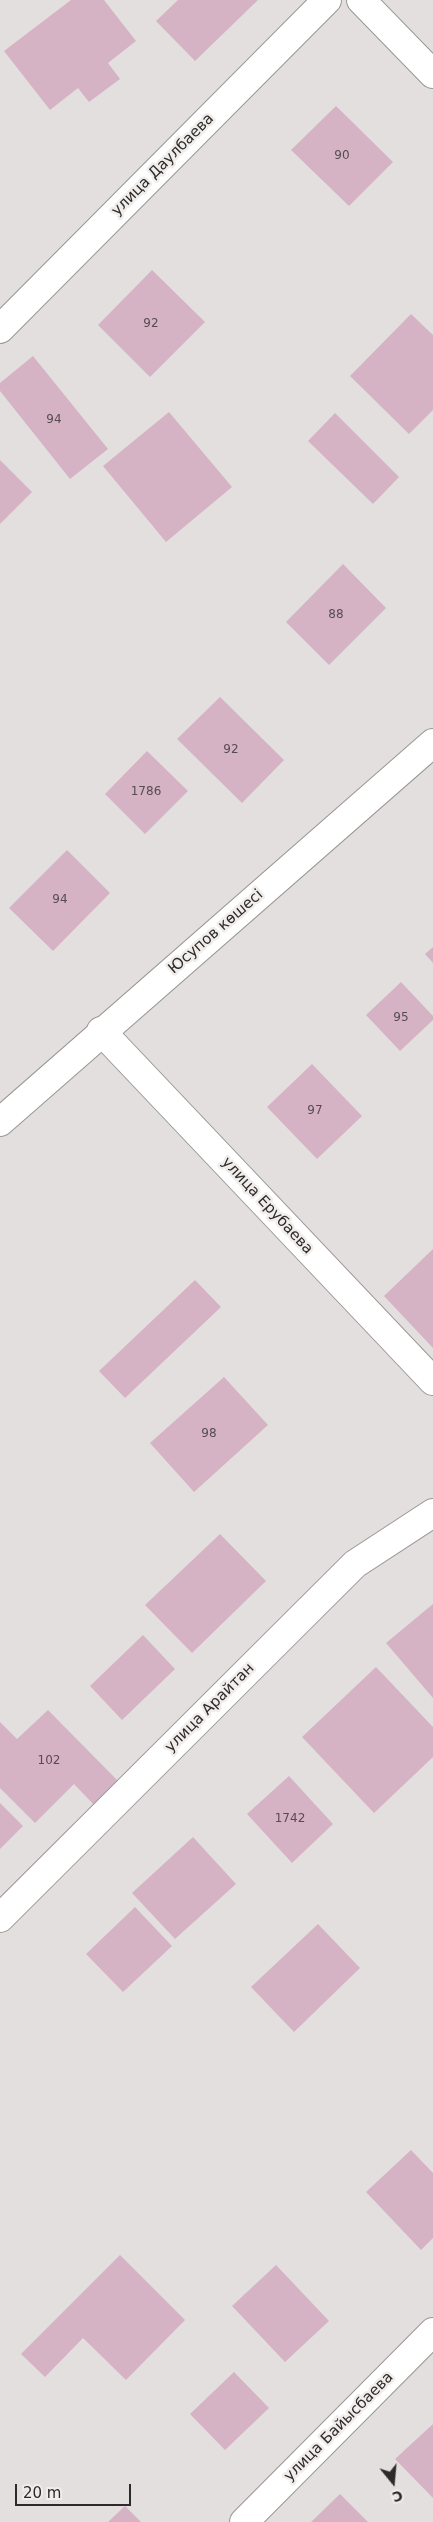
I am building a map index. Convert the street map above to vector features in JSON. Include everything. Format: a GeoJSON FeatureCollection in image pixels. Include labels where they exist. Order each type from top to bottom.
{"type":"FeatureCollection","features":[{"type":"Feature","properties":{"kind":"street","name":"улица Даулбаева"},"geometry":{"type":"LineString","coordinates":[[0,329],[327,0]]}},
{"type":"Feature","properties":{"kind":"street"},"geometry":{"type":"LineString","coordinates":[[361,0],[433,74]]}},
{"type":"Feature","properties":{"kind":"street","name":"Юсупов көшесі"},"geometry":{"type":"LineString","coordinates":[[0,1122],[101,1031],[433,743]]}},
{"type":"Feature","properties":{"kind":"street","name":"улица Ерубаева"},"geometry":{"type":"LineString","coordinates":[[101,1031],[433,1381]]}},
{"type":"Feature","properties":{"kind":"street","name":"улица Арайтан"},"geometry":{"type":"LineString","coordinates":[[0,1918],[355,1564],[433,1513]]}},
{"type":"Feature","properties":{"kind":"street","name":"улица Байысбаева"},"geometry":{"type":"LineString","coordinates":[[244,2522],[433,2332]]}},
{"type":"Feature","properties":{"kind":"building"},"geometry":{"type":"Polygon","coordinates":[[[71,0],[104,0],[136,41],[108,63],[120,79],[89,102],[78,88],[50,110],[4,51],[71,0]]]}},
{"type":"Feature","properties":{"kind":"building"},"geometry":{"type":"Polygon","coordinates":[[[178,0],[258,0],[195,61],[156,21],[178,0]]]}},
{"type":"Feature","properties":{"kind":"building"},"geometry":{"type":"Polygon","coordinates":[[[336,106],[393,162],[349,206],[291,150],[336,106]]]}},
{"type":"Feature","properties":{"kind":"building"},"geometry":{"type":"Polygon","coordinates":[[[152,270],[205,322],[150,377],[98,325],[152,270]]]}},
{"type":"Feature","properties":{"kind":"building"},"geometry":{"type":"Polygon","coordinates":[[[411,314],[433,335],[433,410],[409,434],[350,376],[411,314]]]}},
{"type":"Feature","properties":{"kind":"building"},"geometry":{"type":"Polygon","coordinates":[[[33,356],[108,449],[70,479],[0,391],[0,383],[33,356]]]}},
{"type":"Feature","properties":{"kind":"building"},"geometry":{"type":"Polygon","coordinates":[[[169,412],[232,487],[166,542],[103,466],[169,412]]]}},
{"type":"Feature","properties":{"kind":"building"},"geometry":{"type":"Polygon","coordinates":[[[335,413],[399,477],[373,504],[308,441],[335,413]]]}},
{"type":"Feature","properties":{"kind":"building"},"geometry":{"type":"Polygon","coordinates":[[[0,460],[32,492],[0,524],[0,460]]]}},
{"type":"Feature","properties":{"kind":"building"},"geometry":{"type":"Polygon","coordinates":[[[343,564],[386,608],[329,665],[286,622],[343,564]]]}},
{"type":"Feature","properties":{"kind":"building"},"geometry":{"type":"Polygon","coordinates":[[[220,697],[284,760],[242,803],[177,739],[220,697]]]}},
{"type":"Feature","properties":{"kind":"building"},"geometry":{"type":"Polygon","coordinates":[[[147,751],[188,791],[145,834],[105,794],[147,751]]]}},
{"type":"Feature","properties":{"kind":"building"},"geometry":{"type":"Polygon","coordinates":[[[67,850],[110,893],[53,951],[9,908],[67,850]]]}},
{"type":"Feature","properties":{"kind":"building"},"geometry":{"type":"Polygon","coordinates":[[[433,947],[433,963],[425,954],[433,947]]]}},
{"type":"Feature","properties":{"kind":"building"},"geometry":{"type":"Polygon","coordinates":[[[401,982],[433,1016],[433,1020],[400,1051],[366,1015],[401,982]]]}},
{"type":"Feature","properties":{"kind":"building"},"geometry":{"type":"Polygon","coordinates":[[[312,1064],[362,1116],[317,1159],[267,1107],[312,1064]]]}},
{"type":"Feature","properties":{"kind":"building"},"geometry":{"type":"Polygon","coordinates":[[[433,1249],[433,1348],[384,1296],[433,1249]]]}},
{"type":"Feature","properties":{"kind":"building"},"geometry":{"type":"Polygon","coordinates":[[[195,1280],[221,1307],[125,1398],[99,1371],[195,1280]]]}},
{"type":"Feature","properties":{"kind":"building"},"geometry":{"type":"Polygon","coordinates":[[[224,1377],[268,1425],[194,1492],[150,1443],[224,1377]]]}},
{"type":"Feature","properties":{"kind":"building"},"geometry":{"type":"Polygon","coordinates":[[[220,1534],[266,1581],[192,1653],[145,1605],[220,1534]]]}},
{"type":"Feature","properties":{"kind":"building"},"geometry":{"type":"Polygon","coordinates":[[[433,1604],[433,1698],[386,1643],[433,1604]]]}},
{"type":"Feature","properties":{"kind":"building"},"geometry":{"type":"Polygon","coordinates":[[[143,1635],[175,1669],[122,1720],[90,1686],[143,1635]]]}},
{"type":"Feature","properties":{"kind":"building"},"geometry":{"type":"Polygon","coordinates":[[[376,1667],[433,1727],[433,1757],[374,1813],[302,1737],[376,1667]]]}},
{"type":"Feature","properties":{"kind":"building"},"geometry":{"type":"Polygon","coordinates":[[[48,1710],[119,1782],[95,1806],[74,1784],[35,1823],[0,1788],[0,1722],[17,1739],[48,1710]]]}},
{"type":"Feature","properties":{"kind":"building"},"geometry":{"type":"Polygon","coordinates":[[[289,1776],[333,1824],[292,1863],[247,1814],[289,1776]]]}},
{"type":"Feature","properties":{"kind":"building"},"geometry":{"type":"Polygon","coordinates":[[[0,1803],[23,1826],[0,1849],[0,1803]]]}},
{"type":"Feature","properties":{"kind":"building"},"geometry":{"type":"Polygon","coordinates":[[[193,1837],[236,1884],[175,1939],[132,1893],[193,1837]]]}},
{"type":"Feature","properties":{"kind":"building"},"geometry":{"type":"Polygon","coordinates":[[[135,1907],[172,1946],[123,1992],[86,1954],[135,1907]]]}},
{"type":"Feature","properties":{"kind":"building"},"geometry":{"type":"Polygon","coordinates":[[[318,1924],[360,1968],[294,2032],[251,1987],[318,1924]]]}},
{"type":"Feature","properties":{"kind":"building"},"geometry":{"type":"Polygon","coordinates":[[[411,2150],[433,2173],[433,2238],[421,2250],[366,2192],[411,2150]]]}},
{"type":"Feature","properties":{"kind":"building"},"geometry":{"type":"Polygon","coordinates":[[[120,2255],[185,2320],[126,2380],[83,2338],[45,2377],[21,2354],[120,2255]]]}},
{"type":"Feature","properties":{"kind":"building"},"geometry":{"type":"Polygon","coordinates":[[[276,2265],[329,2321],[285,2362],[232,2306],[276,2265]]]}},
{"type":"Feature","properties":{"kind":"building"},"geometry":{"type":"Polygon","coordinates":[[[234,2372],[269,2408],[225,2450],[190,2414],[234,2372]]]}},
{"type":"Feature","properties":{"kind":"building"},"geometry":{"type":"Polygon","coordinates":[[[433,2424],[433,2498],[395,2459],[433,2424]]]}},
{"type":"Feature","properties":{"kind":"building"},"geometry":{"type":"Polygon","coordinates":[[[340,2494],[368,2522],[311,2522],[340,2494]]]}},
{"type":"Feature","properties":{"kind":"building"},"geometry":{"type":"Polygon","coordinates":[[[125,2506],[141,2522],[108,2522],[125,2506]]]}}]}
